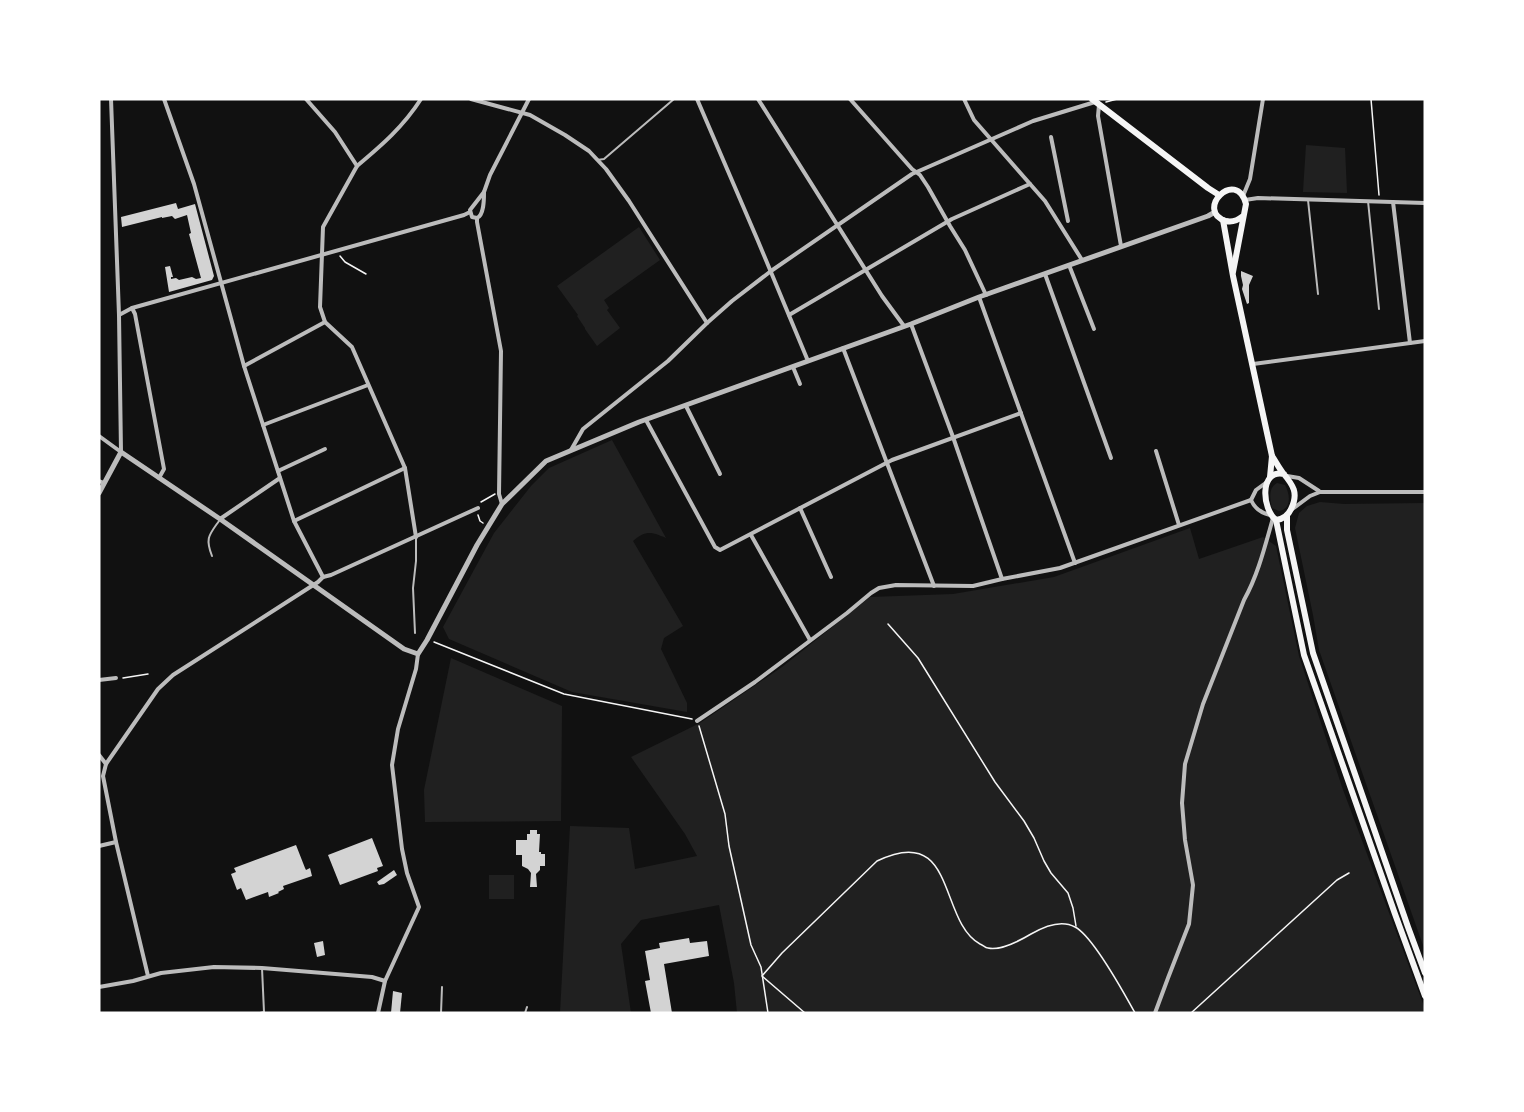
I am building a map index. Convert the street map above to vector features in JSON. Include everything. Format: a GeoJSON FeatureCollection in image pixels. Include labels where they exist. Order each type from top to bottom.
{"type":"FeatureCollection","features":[{"type":"Feature","properties":{"kind":"main road"},"geometry":{"type":"LineString","coordinates":[[1096,102],[1219,195]]}},
{"type":"Feature","properties":{"kind":"main road"},"geometry":{"type":"LineString","coordinates":[[1233,276],[1246,208],[1244,198],[1239,193],[1227,190],[1219,195],[1215,203],[1215,212],[1223,220],[1233,276],[1272,456],[1265,499],[1273,518],[1304,655],[1425,996]]}},
{"type":"Feature","properties":{"kind":"main road"},"geometry":{"type":"LineString","coordinates":[[1223,220],[1234,221],[1243,216]]}},
{"type":"Feature","properties":{"kind":"main road"},"geometry":{"type":"LineString","coordinates":[[1272,456],[1294,489],[1295,499],[1289,513],[1287,530],[1313,653],[1425,973]]}},
{"type":"Feature","properties":{"kind":"main road"},"geometry":{"type":"LineString","coordinates":[[1269,479],[1276,473],[1285,475]]}},
{"type":"Feature","properties":{"kind":"main road"},"geometry":{"type":"LineString","coordinates":[[1273,518],[1281,519],[1289,513]]}},
{"type":"Feature","properties":{"kind":"street"},"geometry":{"type":"LineString","coordinates":[[99,493],[102,482],[121,452],[119,315],[111,99]]}},
{"type":"Feature","properties":{"kind":"street"},"geometry":{"type":"LineString","coordinates":[[164,99],[194,184],[244,366],[294,521],[323,577]]}},
{"type":"Feature","properties":{"kind":"street"},"geometry":{"type":"LineString","coordinates":[[306,99],[335,132],[357,166]]}},
{"type":"Feature","properties":{"kind":"street"},"geometry":{"type":"LineString","coordinates":[[417,537],[405,468],[352,346],[325,322],[320,307],[323,227],[357,166],[389,138],[409,117],[421,99]]}},
{"type":"Feature","properties":{"kind":"street"},"geometry":{"type":"LineString","coordinates":[[471,99],[522,113],[566,135],[589,151],[606,169],[629,201],[707,323]]}},
{"type":"Feature","properties":{"kind":"street"},"geometry":{"type":"LineString","coordinates":[[477,218],[482,215],[484,192],[489,175],[529,99]]}},
{"type":"Feature","properties":{"kind":"street"},"geometry":{"type":"LineString","coordinates":[[697,99],[808,362]]}},
{"type":"Feature","properties":{"kind":"street"},"geometry":{"type":"LineString","coordinates":[[758,99],[865,270],[904,326]]}},
{"type":"Feature","properties":{"kind":"street"},"geometry":{"type":"LineString","coordinates":[[850,99],[928,187],[965,250],[986,294]]}},
{"type":"Feature","properties":{"kind":"street"},"geometry":{"type":"LineString","coordinates":[[963,99],[974,120],[1030,183],[1053,213],[1082,260]]}},
{"type":"Feature","properties":{"kind":"street"},"geometry":{"type":"LineString","coordinates":[[1263,99],[1250,177],[1244,198],[1425,203]]}},
{"type":"Feature","properties":{"kind":"street"},"geometry":{"type":"LineString","coordinates":[[571,450],[583,429],[668,361],[707,323],[771,271],[916,172],[1033,121],[1096,102],[1121,246]]}},
{"type":"Feature","properties":{"kind":"street"},"geometry":{"type":"LineString","coordinates":[[1051,136],[1068,221]]}},
{"type":"Feature","properties":{"kind":"street"},"geometry":{"type":"LineString","coordinates":[[789,315],[948,222],[1030,183]]}},
{"type":"Feature","properties":{"kind":"street"},"geometry":{"type":"LineString","coordinates":[[119,315],[132,308],[464,215],[470,212],[484,192]]}},
{"type":"Feature","properties":{"kind":"street"},"geometry":{"type":"LineString","coordinates":[[1393,202],[1410,343]]}},
{"type":"Feature","properties":{"kind":"street"},"geometry":{"type":"LineString","coordinates":[[474,206],[482,208]]}},
{"type":"Feature","properties":{"kind":"street"},"geometry":{"type":"LineString","coordinates":[[470,212],[472,217],[477,218]]}},
{"type":"Feature","properties":{"kind":"street"},"geometry":{"type":"LineString","coordinates":[[378,1013],[385,981],[419,907],[407,873],[392,765],[398,729],[417,669],[418,654],[477,544],[502,504],[546,461],[646,420],[1215,212]]}},
{"type":"Feature","properties":{"kind":"street"},"geometry":{"type":"LineString","coordinates":[[477,218],[501,351],[499,494],[502,504]]}},
{"type":"Feature","properties":{"kind":"street"},"geometry":{"type":"LineString","coordinates":[[1068,265],[1094,329]]}},
{"type":"Feature","properties":{"kind":"street"},"geometry":{"type":"LineString","coordinates":[[1045,274],[1111,458]]}},
{"type":"Feature","properties":{"kind":"street"},"geometry":{"type":"LineString","coordinates":[[979,297],[1075,563]]}},
{"type":"Feature","properties":{"kind":"street"},"geometry":{"type":"LineString","coordinates":[[132,308],[164,469],[159,478]]}},
{"type":"Feature","properties":{"kind":"street"},"geometry":{"type":"LineString","coordinates":[[244,366],[325,322]]}},
{"type":"Feature","properties":{"kind":"street"},"geometry":{"type":"LineString","coordinates":[[911,324],[1002,579]]}},
{"type":"Feature","properties":{"kind":"street"},"geometry":{"type":"LineString","coordinates":[[1253,364],[1425,341]]}},
{"type":"Feature","properties":{"kind":"street"},"geometry":{"type":"LineString","coordinates":[[843,348],[934,586]]}},
{"type":"Feature","properties":{"kind":"street"},"geometry":{"type":"LineString","coordinates":[[793,367],[800,384]]}},
{"type":"Feature","properties":{"kind":"street"},"geometry":{"type":"LineString","coordinates":[[263,425],[368,385]]}},
{"type":"Feature","properties":{"kind":"street"},"geometry":{"type":"LineString","coordinates":[[686,406],[720,474]]}},
{"type":"Feature","properties":{"kind":"street"},"geometry":{"type":"LineString","coordinates":[[646,420],[718,549],[723,549],[887,462],[1021,413]]}},
{"type":"Feature","properties":{"kind":"street"},"geometry":{"type":"LineString","coordinates":[[99,436],[404,650],[418,654]]}},
{"type":"Feature","properties":{"kind":"street"},"geometry":{"type":"LineString","coordinates":[[278,471],[325,449]]}},
{"type":"Feature","properties":{"kind":"street"},"geometry":{"type":"LineString","coordinates":[[1156,451],[1179,525]]}},
{"type":"Feature","properties":{"kind":"street"},"geometry":{"type":"LineString","coordinates":[[294,521],[405,468]]}},
{"type":"Feature","properties":{"kind":"street"},"geometry":{"type":"LineString","coordinates":[[1285,475],[1299,478],[1320,492]]}},
{"type":"Feature","properties":{"kind":"street"},"geometry":{"type":"LineString","coordinates":[[220,519],[280,478]]}},
{"type":"Feature","properties":{"kind":"street"},"geometry":{"type":"LineString","coordinates":[[697,721],[755,682],[879,588],[896,585],[973,586],[1060,568],[1251,500],[1256,490],[1269,479]]}},
{"type":"Feature","properties":{"kind":"street"},"geometry":{"type":"LineString","coordinates":[[1289,513],[1310,496],[1320,492],[1425,492]]}},
{"type":"Feature","properties":{"kind":"street"},"geometry":{"type":"LineString","coordinates":[[1155,1013],[1189,924],[1192,885],[1182,803],[1185,764],[1203,704],[1251,587],[1273,518],[1262,514],[1251,500]]}},
{"type":"Feature","properties":{"kind":"street"},"geometry":{"type":"LineString","coordinates":[[148,976],[116,843],[103,776],[106,764],[158,689],[172,675],[323,577],[478,508]]}},
{"type":"Feature","properties":{"kind":"street"},"geometry":{"type":"LineString","coordinates":[[800,508],[831,577]]}},
{"type":"Feature","properties":{"kind":"street"},"geometry":{"type":"LineString","coordinates":[[751,535],[810,640]]}},
{"type":"Feature","properties":{"kind":"street"},"geometry":{"type":"LineString","coordinates":[[99,680],[116,678]]}},
{"type":"Feature","properties":{"kind":"street"},"geometry":{"type":"LineString","coordinates":[[99,755],[106,764]]}},
{"type":"Feature","properties":{"kind":"street"},"geometry":{"type":"LineString","coordinates":[[99,846],[116,843]]}},
{"type":"Feature","properties":{"kind":"street"},"geometry":{"type":"LineString","coordinates":[[99,987],[172,971],[214,967],[262,968],[385,981]]}},
{"type":"Feature","properties":{"kind":"lane"},"geometry":{"type":"LineString","coordinates":[[597,160],[603,159],[674,99]]}},
{"type":"Feature","properties":{"kind":"lane"},"geometry":{"type":"LineString","coordinates":[[1308,200],[1318,294]]}},
{"type":"Feature","properties":{"kind":"lane"},"geometry":{"type":"LineString","coordinates":[[1368,201],[1379,309]]}},
{"type":"Feature","properties":{"kind":"lane"},"geometry":{"type":"LineString","coordinates":[[212,556],[207,544],[211,532],[220,519]]}},
{"type":"Feature","properties":{"kind":"lane"},"geometry":{"type":"LineString","coordinates":[[415,633],[413,588],[417,537]]}},
{"type":"Feature","properties":{"kind":"lane"},"geometry":{"type":"LineString","coordinates":[[260,1013],[264,1012],[262,968]]}},
{"type":"Feature","properties":{"kind":"lane"},"geometry":{"type":"LineString","coordinates":[[441,1013],[442,987]]}},
{"type":"Feature","properties":{"kind":"lane"},"geometry":{"type":"LineString","coordinates":[[525,1013],[526,1007]]}},
{"type":"Feature","properties":{"kind":"path"},"geometry":{"type":"LineString","coordinates":[[1113,100],[1117,99]]}},
{"type":"Feature","properties":{"kind":"path"},"geometry":{"type":"LineString","coordinates":[[1371,99],[1380,201]]}},
{"type":"Feature","properties":{"kind":"path"},"geometry":{"type":"LineString","coordinates":[[336,250],[345,262],[366,274]]}},
{"type":"Feature","properties":{"kind":"path"},"geometry":{"type":"LineString","coordinates":[[478,508],[482,501],[493,494],[499,494]]}},
{"type":"Feature","properties":{"kind":"path"},"geometry":{"type":"LineString","coordinates":[[478,517],[480,521]]}},
{"type":"Feature","properties":{"kind":"path"},"geometry":{"type":"LineString","coordinates":[[888,624],[918,658],[995,782],[1024,821],[1051,873],[1068,893],[1076,927]]}},
{"type":"Feature","properties":{"kind":"path"},"geometry":{"type":"LineString","coordinates":[[427,640],[564,694],[697,721],[725,814],[729,846],[751,945],[761,967],[768,1013]]}},
{"type":"Feature","properties":{"kind":"path"},"geometry":{"type":"LineString","coordinates":[[116,678],[148,674]]}},
{"type":"Feature","properties":{"kind":"path"},"geometry":{"type":"LineString","coordinates":[[762,976],[782,953],[877,861],[892,854],[912,852],[931,862],[942,876],[966,933],[976,942],[988,948],[1001,947],[1053,925],[1064,924],[1076,927],[1091,942],[1135,1013]]}},
{"type":"Feature","properties":{"kind":"path"},"geometry":{"type":"LineString","coordinates":[[1191,1013],[1337,880],[1349,873]]}},
{"type":"Feature","properties":{"kind":"path"},"geometry":{"type":"LineString","coordinates":[[762,976],[805,1013]]}},
{"type":"Feature","properties":{"kind":"shaded area"},"geometry":{"type":"Polygon","coordinates":[[[1306,145],[1345,148],[1347,193],[1303,192],[1306,145]]]}},
{"type":"Feature","properties":{"kind":"shaded area"},"geometry":{"type":"Polygon","coordinates":[[[639,227],[660,260],[604,300],[609,308],[607,310],[620,328],[597,346],[557,286],[639,227]]]}},
{"type":"Feature","properties":{"kind":"shaded area"},"geometry":{"type":"Polygon","coordinates":[[[612,440],[666,538],[649,533],[633,541],[683,626],[664,638],[661,649],[687,703],[687,712],[572,692],[449,639],[443,627],[494,533],[531,486],[549,468],[612,440]]]}},
{"type":"Feature","properties":{"kind":"shaded area"},"geometry":{"type":"Polygon","coordinates":[[[1277,483],[1285,485],[1289,497],[1286,507],[1279,511],[1272,508],[1270,497],[1272,488],[1277,483]]]}},
{"type":"Feature","properties":{"kind":"shaded area"},"geometry":{"type":"Polygon","coordinates":[[[1320,502],[1425,503],[1425,951],[1319,650],[1295,528],[1299,513],[1307,506],[1320,502]]]}},
{"type":"Feature","properties":{"kind":"shaded area"},"geometry":{"type":"Polygon","coordinates":[[[1190,528],[1199,559],[1263,537],[1276,546],[1299,656],[1342,787],[1425,1013],[737,1013],[734,983],[719,905],[641,920],[621,944],[631,1013],[560,1013],[570,826],[629,828],[635,869],[697,856],[685,834],[631,757],[700,723],[782,667],[870,597],[953,594],[1054,577],[1190,528]]]}},
{"type":"Feature","properties":{"kind":"shaded area"},"geometry":{"type":"Polygon","coordinates":[[[451,658],[562,706],[561,821],[425,822],[424,790],[451,658]]]}},
{"type":"Feature","properties":{"kind":"shaded area"},"geometry":{"type":"Polygon","coordinates":[[[489,875],[514,875],[514,899],[489,899],[489,875]]]}},
{"type":"Feature","properties":{"kind":"building"},"geometry":{"type":"Polygon","coordinates":[[[176,203],[178,209],[195,204],[214,276],[212,280],[169,292],[165,267],[170,266],[173,277],[171,279],[201,278],[189,234],[191,233],[187,215],[175,219],[172,216],[162,217],[122,227],[121,217],[176,203]]]}},
{"type":"Feature","properties":{"kind":"building"},"geometry":{"type":"Polygon","coordinates":[[[1241,271],[1253,276],[1249,285],[1249,303],[1247,304],[1242,289],[1241,271]]]}},
{"type":"Feature","properties":{"kind":"building"},"geometry":{"type":"Polygon","coordinates":[[[530,830],[537,830],[537,834],[540,834],[539,852],[545,854],[545,866],[540,866],[536,874],[537,887],[530,887],[531,873],[522,866],[522,855],[516,855],[516,840],[527,840],[530,830]]]}},
{"type":"Feature","properties":{"kind":"building"},"geometry":{"type":"Polygon","coordinates":[[[372,838],[383,866],[377,868],[378,871],[340,885],[328,855],[372,838]]]}},
{"type":"Feature","properties":{"kind":"building"},"geometry":{"type":"Polygon","coordinates":[[[296,845],[306,870],[310,868],[312,876],[283,886],[284,889],[279,893],[269,897],[268,892],[246,900],[241,888],[237,890],[231,874],[236,872],[234,868],[296,845]]]}},
{"type":"Feature","properties":{"kind":"building"},"geometry":{"type":"Polygon","coordinates":[[[394,870],[397,875],[379,885],[377,882],[394,870]]]}},
{"type":"Feature","properties":{"kind":"building"},"geometry":{"type":"Polygon","coordinates":[[[689,938],[690,943],[707,941],[709,956],[664,964],[672,1013],[651,1013],[645,981],[650,980],[645,951],[660,948],[659,943],[689,938]]]}},
{"type":"Feature","properties":{"kind":"building"},"geometry":{"type":"Polygon","coordinates":[[[323,941],[325,955],[317,957],[314,943],[323,941]]]}},
{"type":"Feature","properties":{"kind":"building"},"geometry":{"type":"Polygon","coordinates":[[[393,991],[402,993],[400,1013],[391,1013],[393,991]]]}}]}
